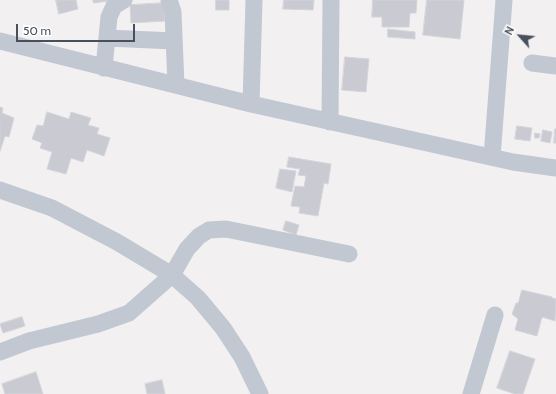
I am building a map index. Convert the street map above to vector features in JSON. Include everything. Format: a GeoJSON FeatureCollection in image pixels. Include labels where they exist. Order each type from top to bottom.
{"type":"FeatureCollection","features":[{"type":"Feature","properties":{"kind":"street"},"geometry":{"type":"LineString","coordinates":[[104,68],[110,17],[114,6],[124,0]]}},
{"type":"Feature","properties":{"kind":"street"},"geometry":{"type":"LineString","coordinates":[[168,0],[173,12],[176,86]]}},
{"type":"Feature","properties":{"kind":"street"},"geometry":{"type":"LineString","coordinates":[[251,104],[254,0]]}},
{"type":"Feature","properties":{"kind":"street"},"geometry":{"type":"LineString","coordinates":[[330,122],[332,0]]}},
{"type":"Feature","properties":{"kind":"street"},"geometry":{"type":"LineString","coordinates":[[492,157],[504,0]]}},
{"type":"Feature","properties":{"kind":"street"},"geometry":{"type":"LineString","coordinates":[[107,38],[174,41]]}},
{"type":"Feature","properties":{"kind":"street"},"geometry":{"type":"LineString","coordinates":[[0,41],[251,104],[492,157],[556,168]]}},
{"type":"Feature","properties":{"kind":"street"},"geometry":{"type":"LineString","coordinates":[[532,63],[556,66]]}},
{"type":"Feature","properties":{"kind":"street"},"geometry":{"type":"LineString","coordinates":[[0,190],[52,208],[117,242],[172,275],[198,298],[223,328],[242,357],[260,394]]}},
{"type":"Feature","properties":{"kind":"street"},"geometry":{"type":"LineString","coordinates":[[0,352],[29,342],[98,324],[129,314],[172,275],[193,242],[209,230],[226,229],[349,254]]}},
{"type":"Feature","properties":{"kind":"street"},"geometry":{"type":"LineString","coordinates":[[471,394],[495,315]]}},
{"type":"Feature","properties":{"kind":"building"},"geometry":{"type":"Polygon","coordinates":[[[56,0],[76,0],[78,9],[59,14],[56,0]]]}},
{"type":"Feature","properties":{"kind":"building"},"geometry":{"type":"Polygon","coordinates":[[[93,0],[115,0],[94,3],[93,0]]]}},
{"type":"Feature","properties":{"kind":"building"},"geometry":{"type":"Polygon","coordinates":[[[216,0],[229,0],[229,10],[216,10],[216,0]]]}},
{"type":"Feature","properties":{"kind":"building"},"geometry":{"type":"Polygon","coordinates":[[[284,0],[314,0],[313,10],[283,9],[284,0]]]}},
{"type":"Feature","properties":{"kind":"building"},"geometry":{"type":"Polygon","coordinates":[[[373,0],[417,0],[416,13],[410,13],[409,27],[382,27],[382,17],[372,17],[373,0]]]}},
{"type":"Feature","properties":{"kind":"building"},"geometry":{"type":"Polygon","coordinates":[[[427,0],[464,0],[460,39],[423,35],[427,0]]]}},
{"type":"Feature","properties":{"kind":"building"},"geometry":{"type":"Polygon","coordinates":[[[164,3],[165,21],[131,23],[130,5],[164,3]]]}},
{"type":"Feature","properties":{"kind":"building"},"geometry":{"type":"Polygon","coordinates":[[[388,29],[415,32],[415,39],[388,37],[388,29]]]}},
{"type":"Feature","properties":{"kind":"building"},"geometry":{"type":"Polygon","coordinates":[[[345,57],[369,59],[366,92],[342,90],[345,57]]]}},
{"type":"Feature","properties":{"kind":"building"},"geometry":{"type":"Polygon","coordinates":[[[0,107],[3,108],[2,113],[14,118],[9,137],[5,136],[0,151],[0,107]]]}},
{"type":"Feature","properties":{"kind":"building"},"geometry":{"type":"Polygon","coordinates":[[[47,112],[69,119],[71,112],[91,118],[88,125],[99,128],[97,134],[110,138],[104,156],[87,150],[83,162],[71,158],[66,174],[47,169],[52,152],[40,148],[42,143],[32,139],[37,125],[43,126],[47,112]]]}},
{"type":"Feature","properties":{"kind":"building"},"geometry":{"type":"Polygon","coordinates":[[[517,126],[532,128],[530,141],[515,139],[517,126]]]}},
{"type":"Feature","properties":{"kind":"building"},"geometry":{"type":"Polygon","coordinates":[[[555,129],[556,143],[554,143],[555,129]]]}},
{"type":"Feature","properties":{"kind":"building"},"geometry":{"type":"Polygon","coordinates":[[[543,130],[552,132],[550,143],[541,141],[543,130]]]}},
{"type":"Feature","properties":{"kind":"building"},"geometry":{"type":"Polygon","coordinates":[[[535,133],[540,134],[539,138],[535,138],[535,133]]]}},
{"type":"Feature","properties":{"kind":"building"},"geometry":{"type":"Polygon","coordinates":[[[289,157],[331,164],[328,184],[324,183],[318,216],[299,213],[300,207],[291,206],[295,186],[304,187],[306,176],[298,175],[300,169],[287,167],[289,157]]]}},
{"type":"Feature","properties":{"kind":"building"},"geometry":{"type":"Polygon","coordinates":[[[280,169],[296,171],[292,192],[276,188],[280,169]]]}},
{"type":"Feature","properties":{"kind":"building"},"geometry":{"type":"Polygon","coordinates":[[[286,221],[299,225],[296,235],[283,230],[286,221]]]}},
{"type":"Feature","properties":{"kind":"building"},"geometry":{"type":"Polygon","coordinates":[[[522,290],[556,299],[555,321],[542,317],[537,336],[515,330],[518,319],[512,314],[516,303],[518,303],[522,290]]]}},
{"type":"Feature","properties":{"kind":"building"},"geometry":{"type":"Polygon","coordinates":[[[22,317],[25,326],[3,333],[0,324],[22,317]]]}},
{"type":"Feature","properties":{"kind":"building"},"geometry":{"type":"Polygon","coordinates":[[[510,351],[535,359],[523,394],[515,394],[497,388],[510,351]]]}},
{"type":"Feature","properties":{"kind":"building"},"geometry":{"type":"Polygon","coordinates":[[[36,372],[43,394],[5,394],[2,384],[36,372]]]}},
{"type":"Feature","properties":{"kind":"building"},"geometry":{"type":"Polygon","coordinates":[[[162,380],[165,394],[147,394],[145,384],[162,380]]]}}]}
